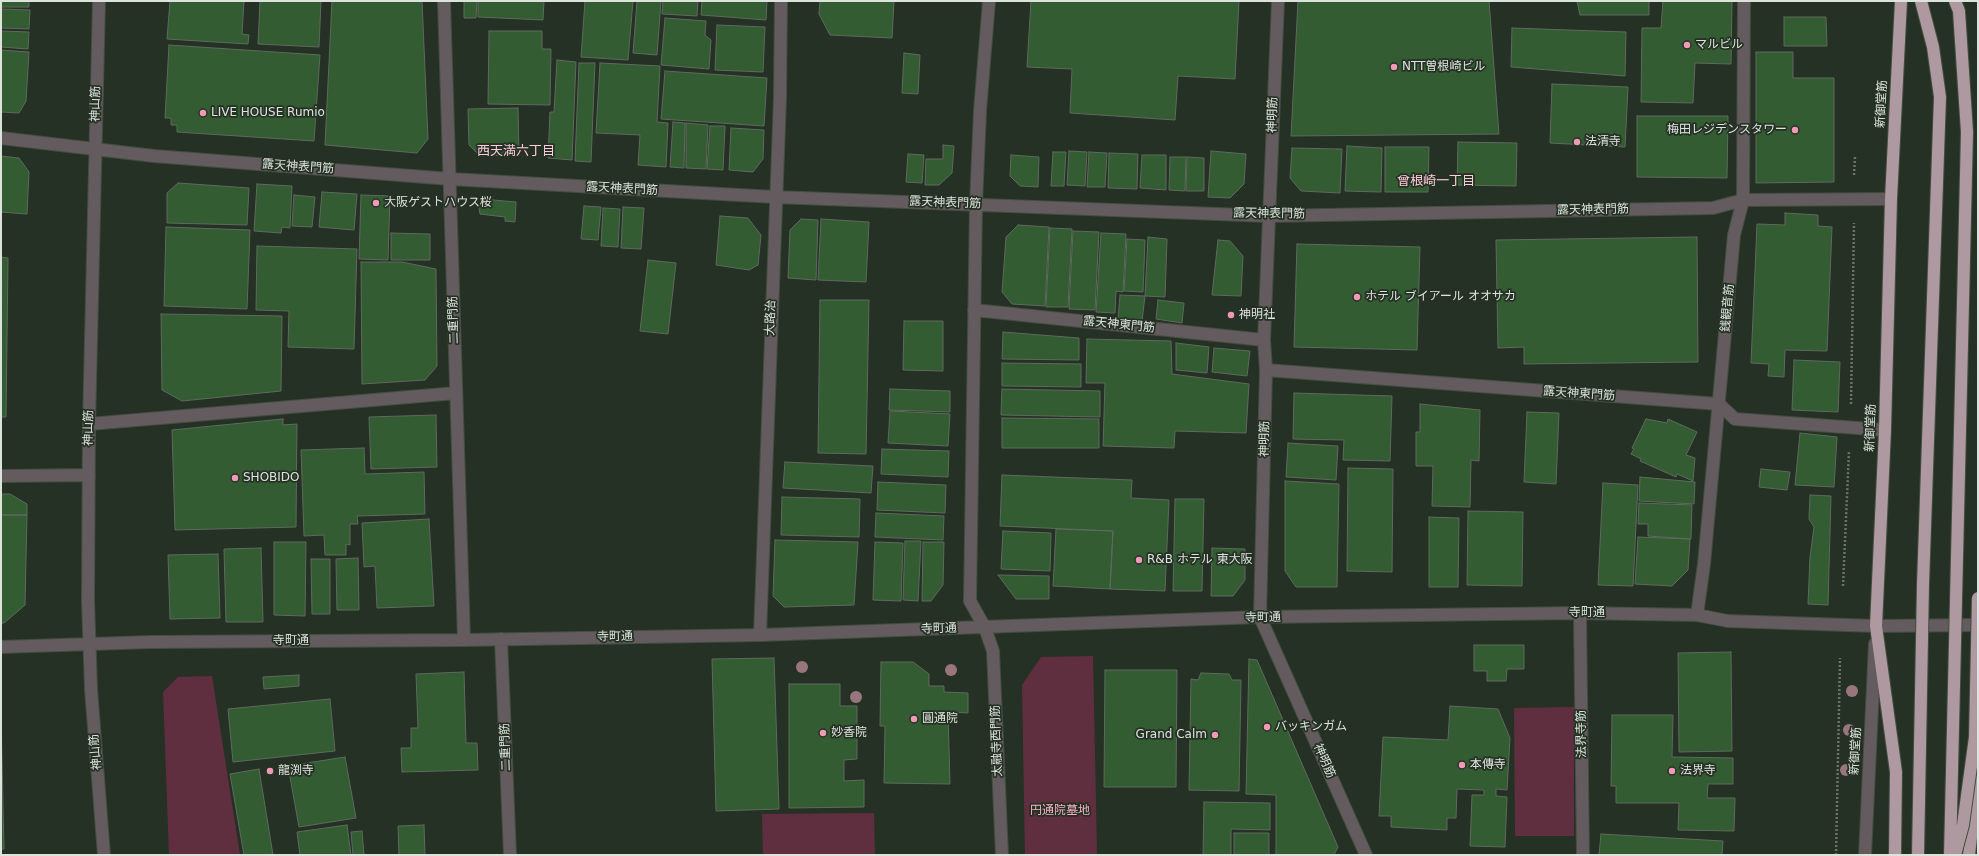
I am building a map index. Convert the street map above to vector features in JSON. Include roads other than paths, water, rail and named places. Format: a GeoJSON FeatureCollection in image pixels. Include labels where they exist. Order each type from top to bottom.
{"type":"FeatureCollection","features":[{"type":"Feature","properties":{"kind":"highway","name":"新御堂筋"},"geometry":{"type":"LineString","coordinates":[[1876,626],[1886,430],[1891,199],[1901,1]]}},
{"type":"Feature","properties":{"kind":"highway"},"geometry":{"type":"LineString","coordinates":[[1918,855],[1923,584],[1940,97],[1933,47],[1921,1]]}},
{"type":"Feature","properties":{"kind":"highway"},"geometry":{"type":"LineString","coordinates":[[1950,855],[1966,132],[1959,11],[1955,1]]}},
{"type":"Feature","properties":{"kind":"highway"},"geometry":{"type":"LineString","coordinates":[[1955,855],[1963,825],[1975,737],[1978,598]]}},
{"type":"Feature","properties":{"kind":"highway"},"geometry":{"type":"LineString","coordinates":[[1876,626],[1896,772],[1895,855]]}},
{"type":"Feature","properties":{"kind":"highway"},"geometry":{"type":"LineString","coordinates":[[1969,855],[1978,775]]}},
{"type":"Feature","properties":{"kind":"street","name":"神山筋"},"geometry":{"type":"LineString","coordinates":[[99,1],[89,424],[89,644],[104,855]]}},
{"type":"Feature","properties":{"kind":"street","name":"二重門筋"},"geometry":{"type":"LineString","coordinates":[[444,1],[451,179],[464,640]]}},
{"type":"Feature","properties":{"kind":"street","name":"大路治"},"geometry":{"type":"LineString","coordinates":[[760,635],[775,197],[780,98],[781,1]]}},
{"type":"Feature","properties":{"kind":"street","name":"太融寺西門筋"},"geometry":{"type":"LineString","coordinates":[[989,1],[980,111],[976,204],[970,601],[985,628],[993,651],[1002,855]]}},
{"type":"Feature","properties":{"kind":"street","name":"神明筋"},"geometry":{"type":"LineString","coordinates":[[1278,1],[1264,340],[1266,370],[1260,617],[1366,855]]}},
{"type":"Feature","properties":{"kind":"street","name":"銭観音筋"},"geometry":{"type":"LineString","coordinates":[[1697,615],[1704,564],[1734,235],[1743,200],[1744,1]]}},
{"type":"Feature","properties":{"kind":"street","name":"露天神表門筋"},"geometry":{"type":"LineString","coordinates":[[1,138],[154,156],[451,179],[775,197],[1269,216],[1713,208],[1743,200],[1891,199]]}},
{"type":"Feature","properties":{"kind":"street","name":"露天神東門筋"},"geometry":{"type":"LineString","coordinates":[[974,310],[1264,340]]}},
{"type":"Feature","properties":{"kind":"street","name":"露天神東門筋"},"geometry":{"type":"LineString","coordinates":[[1266,370],[1719,404]]}},
{"type":"Feature","properties":{"kind":"street"},"geometry":{"type":"LineString","coordinates":[[89,424],[456,393]]}},
{"type":"Feature","properties":{"kind":"street"},"geometry":{"type":"LineString","coordinates":[[1719,404],[1735,419],[1886,430]]}},
{"type":"Feature","properties":{"kind":"street"},"geometry":{"type":"LineString","coordinates":[[1,476],[89,475]]}},
{"type":"Feature","properties":{"kind":"street","name":"寺町通"},"geometry":{"type":"LineString","coordinates":[[1,647],[150,642],[464,640],[760,635],[1260,617],[1580,613],[1697,615],[1728,621],[1876,626],[1978,625]]}},
{"type":"Feature","properties":{"kind":"street","name":"法界寺筋"},"geometry":{"type":"LineString","coordinates":[[1580,613],[1583,855]]}},
{"type":"Feature","properties":{"kind":"street","name":"新御堂筋"},"geometry":{"type":"LineString","coordinates":[[1865,855],[1876,626]]}},
{"type":"Feature","properties":{"kind":"street","name":"二重門筋"},"geometry":{"type":"LineString","coordinates":[[501,639],[510,855]]}},
{"type":"Feature","properties":{"kind":"place","name":"マルビル"},"geometry":{"type":"Point","coordinates":[1687,45]}},
{"type":"Feature","properties":{"kind":"place","name":"NTT曽根崎ビル"},"geometry":{"type":"Point","coordinates":[1394,67]}},
{"type":"Feature","properties":{"kind":"place","name":"LIVE HOUSE Rumio"},"geometry":{"type":"Point","coordinates":[203,113]}},
{"type":"Feature","properties":{"kind":"place","name":"梅田レジデンスタワー"},"geometry":{"type":"Point","coordinates":[1795,130]}},
{"type":"Feature","properties":{"kind":"place","name":"法清寺"},"geometry":{"type":"Point","coordinates":[1577,142]}},
{"type":"Feature","properties":{"kind":"place","name":"大阪ゲストハウス桜"},"geometry":{"type":"Point","coordinates":[376,203]}},
{"type":"Feature","properties":{"kind":"place","name":"ホテル ブイアール オオサカ"},"geometry":{"type":"Point","coordinates":[1357,297]}},
{"type":"Feature","properties":{"kind":"place","name":"神明社"},"geometry":{"type":"Point","coordinates":[1231,315]}},
{"type":"Feature","properties":{"kind":"place","name":"SHOBIDO"},"geometry":{"type":"Point","coordinates":[235,478]}},
{"type":"Feature","properties":{"kind":"place","name":"R&B ホテル 東大阪"},"geometry":{"type":"Point","coordinates":[1139,560]}},
{"type":"Feature","properties":{"kind":"place","name":"圓通院"},"geometry":{"type":"Point","coordinates":[914,719]}},
{"type":"Feature","properties":{"kind":"place","name":"バッキンガム"},"geometry":{"type":"Point","coordinates":[1267,727]}},
{"type":"Feature","properties":{"kind":"place","name":"妙香院"},"geometry":{"type":"Point","coordinates":[823,733]}},
{"type":"Feature","properties":{"kind":"place","name":"Grand Calm"},"geometry":{"type":"Point","coordinates":[1215,735]}},
{"type":"Feature","properties":{"kind":"place","name":"本傳寺"},"geometry":{"type":"Point","coordinates":[1462,765]}},
{"type":"Feature","properties":{"kind":"place","name":"龍渕寺"},"geometry":{"type":"Point","coordinates":[270,771]}},
{"type":"Feature","properties":{"kind":"place","name":"法界寺"},"geometry":{"type":"Point","coordinates":[1672,771]}},
{"type":"Feature","properties":{"kind":"district","name":"西天満六丁目"},"geometry":{"type":"Point","coordinates":[516,152]}},
{"type":"Feature","properties":{"kind":"district","name":"曾根崎一丁目"},"geometry":{"type":"Point","coordinates":[1436,182]}},
{"type":"Feature","properties":{"kind":"park label","name":"円通院墓地"},"geometry":{"type":"Point","coordinates":[1060,811]}}]}
